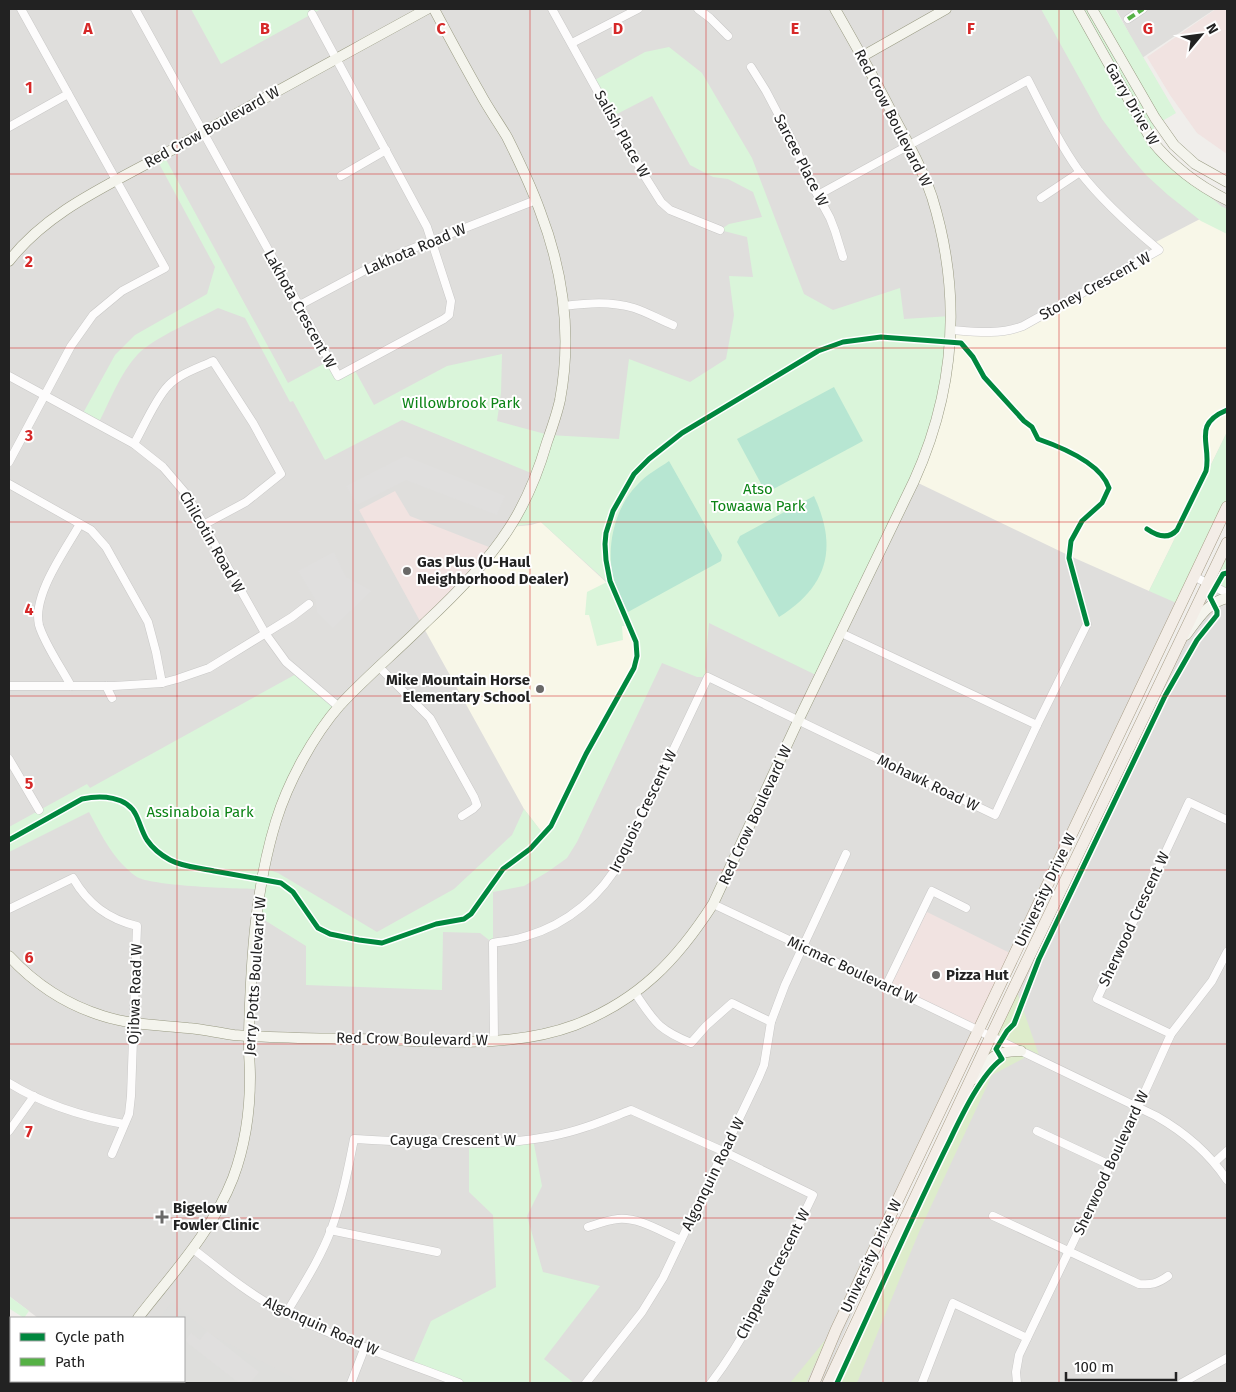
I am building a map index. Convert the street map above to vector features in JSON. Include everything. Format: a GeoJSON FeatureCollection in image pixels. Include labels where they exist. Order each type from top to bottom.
{"type":"FeatureCollection","features":[{"type":"Feature","properties":{"kind":"main road","name":"University Drive W"},"geometry":{"type":"LineString","coordinates":[[814,1383],[836,1330],[1227,506]]}},
{"type":"Feature","properties":{"kind":"main road","name":"University Drive W"},"geometry":{"type":"LineString","coordinates":[[828,1383],[991,1036],[1227,543]]}},
{"type":"Feature","properties":{"kind":"street"},"geometry":{"type":"LineString","coordinates":[[9,462],[76,338],[93,315],[122,291],[165,268],[21,9]]}},
{"type":"Feature","properties":{"kind":"street","name":"Lakhota Crescent W"},"geometry":{"type":"LineString","coordinates":[[135,9],[201,132],[338,376],[449,315],[451,301],[432,240],[421,213],[312,14]]}},
{"type":"Feature","properties":{"kind":"street","name":"Red Crow Boulevard W"},"geometry":{"type":"LineString","coordinates":[[9,260],[30,238],[63,210],[201,132],[427,9]]}},
{"type":"Feature","properties":{"kind":"street","name":"Jerry Potts Boulevard W"},"geometry":{"type":"LineString","coordinates":[[139,1317],[193,1249],[226,1195],[240,1156],[245,1137],[250,1079],[249,1035],[256,917],[276,820],[301,763],[315,739],[339,707],[426,623],[481,566],[510,527],[528,494],[542,461],[559,405],[563,379],[566,327],[554,255],[536,200],[505,134],[482,97],[434,9]]}},
{"type":"Feature","properties":{"kind":"street","name":"Salish Place W"},"geometry":{"type":"LineString","coordinates":[[552,9],[644,175],[661,202],[670,210],[720,230]]}},
{"type":"Feature","properties":{"kind":"street"},"geometry":{"type":"LineString","coordinates":[[572,43],[638,9]]}},
{"type":"Feature","properties":{"kind":"street"},"geometry":{"type":"LineString","coordinates":[[698,9],[728,36]]}},
{"type":"Feature","properties":{"kind":"street","name":"Red Crow Boulevard W"},"geometry":{"type":"LineString","coordinates":[[9,956],[51,992],[102,1016],[134,1024],[249,1035],[464,1042],[534,1036],[554,1032],[598,1015],[635,993],[651,980],[682,948],[696,931],[713,904],[798,721],[924,460],[938,417],[944,389],[952,330],[950,287],[943,244],[932,197],[910,146],[863,56],[835,9]]}},
{"type":"Feature","properties":{"kind":"street"},"geometry":{"type":"LineString","coordinates":[[863,56],[946,9]]}},
{"type":"Feature","properties":{"kind":"street","name":"Garry Drive W"},"geometry":{"type":"LineString","coordinates":[[1078,9],[1152,141],[1162,154],[1184,175],[1227,200]]}},
{"type":"Feature","properties":{"kind":"street","name":"Garry Drive W"},"geometry":{"type":"LineString","coordinates":[[1092,9],[1155,118],[1174,145],[1195,164],[1227,182]]}},
{"type":"Feature","properties":{"kind":"street"},"geometry":{"type":"LineString","coordinates":[[1128,19],[1143,9]]}},
{"type":"Feature","properties":{"kind":"street","name":"Sarcee Place W"},"geometry":{"type":"LineString","coordinates":[[751,67],[792,141],[804,170],[836,231],[843,257]]}},
{"type":"Feature","properties":{"kind":"street","name":"Stoney Crescent W"},"geometry":{"type":"LineString","coordinates":[[910,146],[1028,80],[1062,145],[1080,172],[1118,215],[1159,250],[1022,326],[992,333],[952,330]]}},
{"type":"Feature","properties":{"kind":"street"},"geometry":{"type":"LineString","coordinates":[[9,127],[68,94]]}},
{"type":"Feature","properties":{"kind":"street"},"geometry":{"type":"LineString","coordinates":[[818,195],[910,146]]}},
{"type":"Feature","properties":{"kind":"street"},"geometry":{"type":"LineString","coordinates":[[341,176],[386,150]]}},
{"type":"Feature","properties":{"kind":"street"},"geometry":{"type":"LineString","coordinates":[[1041,198],[1080,172]]}},
{"type":"Feature","properties":{"kind":"street","name":"Lakhota Road W"},"geometry":{"type":"LineString","coordinates":[[298,306],[386,259],[536,200]]}},
{"type":"Feature","properties":{"kind":"street"},"geometry":{"type":"LineString","coordinates":[[564,306],[592,303],[614,304],[634,308],[673,325]]}},
{"type":"Feature","properties":{"kind":"street"},"geometry":{"type":"LineString","coordinates":[[134,444],[161,394],[169,385],[189,372],[213,361],[253,423],[280,474],[246,502],[205,524]]}},
{"type":"Feature","properties":{"kind":"street","name":"Chilcotin Road W"},"geometry":{"type":"LineString","coordinates":[[9,376],[134,444],[163,467],[187,496],[205,524],[265,633],[277,651],[291,666],[339,707]]}},
{"type":"Feature","properties":{"kind":"street"},"geometry":{"type":"LineString","coordinates":[[9,484],[91,530],[106,547],[142,610],[152,637],[162,683]]}},
{"type":"Feature","properties":{"kind":"street"},"geometry":{"type":"LineString","coordinates":[[71,686],[39,625],[38,604],[80,524]]}},
{"type":"Feature","properties":{"kind":"street"},"geometry":{"type":"LineString","coordinates":[[1195,576],[1227,593]]}},
{"type":"Feature","properties":{"kind":"street"},"geometry":{"type":"LineString","coordinates":[[1181,641],[1213,603],[1227,598]]}},
{"type":"Feature","properties":{"kind":"street"},"geometry":{"type":"LineString","coordinates":[[9,686],[106,686],[162,683],[209,668],[292,617],[308,604]]}},
{"type":"Feature","properties":{"kind":"street","name":"Mohawk Road W"},"geometry":{"type":"LineString","coordinates":[[798,721],[995,815],[1036,725],[1087,624]]}},
{"type":"Feature","properties":{"kind":"street"},"geometry":{"type":"LineString","coordinates":[[841,633],[1036,725]]}},
{"type":"Feature","properties":{"kind":"street"},"geometry":{"type":"LineString","coordinates":[[379,667],[430,718],[469,788],[477,805],[462,816]]}},
{"type":"Feature","properties":{"kind":"street","name":"Iroquois Crescent W"},"geometry":{"type":"LineString","coordinates":[[494,1040],[493,943],[527,936],[543,930],[586,904],[604,885],[622,858],[708,677],[798,721]]}},
{"type":"Feature","properties":{"kind":"street"},"geometry":{"type":"LineString","coordinates":[[106,686],[112,698]]}},
{"type":"Feature","properties":{"kind":"street"},"geometry":{"type":"LineString","coordinates":[[9,759],[39,810]]}},
{"type":"Feature","properties":{"kind":"street","name":"Sherwood Crescent W"},"geometry":{"type":"LineString","coordinates":[[1171,1034],[1097,998],[1189,802],[1227,820]]}},
{"type":"Feature","properties":{"kind":"street","name":"Algonquin Road W"},"geometry":{"type":"LineString","coordinates":[[586,1383],[646,1306],[663,1278],[759,1077],[764,1065],[771,1022],[785,985],[846,854]]}},
{"type":"Feature","properties":{"kind":"street","name":"Ojibwa Road W"},"geometry":{"type":"LineString","coordinates":[[9,909],[73,878],[82,893],[93,905],[123,923],[137,926],[131,1096],[129,1114],[112,1154]]}},
{"type":"Feature","properties":{"kind":"street"},"geometry":{"type":"LineString","coordinates":[[886,986],[932,891],[966,908]]}},
{"type":"Feature","properties":{"kind":"street","name":"Micmac Boulevard W"},"geometry":{"type":"LineString","coordinates":[[713,904],[991,1036],[1172,1125],[1199,1146],[1215,1162],[1227,1180]]}},
{"type":"Feature","properties":{"kind":"street","name":"Sherwood Boulevard W"},"geometry":{"type":"LineString","coordinates":[[1017,1383],[1016,1372],[1019,1355],[1171,1034],[1212,981],[1227,952]]}},
{"type":"Feature","properties":{"kind":"street"},"geometry":{"type":"LineString","coordinates":[[635,993],[660,1027],[668,1033],[691,1043],[706,1026],[732,1004],[771,1022]]}},
{"type":"Feature","properties":{"kind":"street"},"geometry":{"type":"LineString","coordinates":[[966,1090],[993,1056],[1005,1051],[1021,1051]]}},
{"type":"Feature","properties":{"kind":"street"},"geometry":{"type":"LineString","coordinates":[[9,1083],[34,1096],[84,1115],[124,1124]]}},
{"type":"Feature","properties":{"kind":"street"},"geometry":{"type":"LineString","coordinates":[[9,1131],[34,1096]]}},
{"type":"Feature","properties":{"kind":"street","name":"Cayuga Crescent W"},"geometry":{"type":"LineString","coordinates":[[287,1312],[307,1279],[330,1230],[347,1177],[354,1139],[460,1143],[516,1142],[575,1131],[631,1110],[724,1152]]}},
{"type":"Feature","properties":{"kind":"street"},"geometry":{"type":"LineString","coordinates":[[1037,1131],[1110,1165]]}},
{"type":"Feature","properties":{"kind":"street"},"geometry":{"type":"LineString","coordinates":[[1215,1162],[1227,1151]]}},
{"type":"Feature","properties":{"kind":"street","name":"Chippewa Crescent W"},"geometry":{"type":"LineString","coordinates":[[711,1383],[747,1328],[813,1195],[724,1152]]}},
{"type":"Feature","properties":{"kind":"street"},"geometry":{"type":"LineString","coordinates":[[993,1216],[1070,1250],[1138,1284],[1151,1285],[1158,1283],[1168,1276]]}},
{"type":"Feature","properties":{"kind":"street"},"geometry":{"type":"LineString","coordinates":[[588,1227],[618,1219],[630,1219],[681,1240]]}},
{"type":"Feature","properties":{"kind":"street"},"geometry":{"type":"LineString","coordinates":[[330,1230],[438,1252]]}},
{"type":"Feature","properties":{"kind":"street","name":"Algonquin Road W"},"geometry":{"type":"LineString","coordinates":[[193,1249],[255,1295],[304,1321],[458,1383]]}},
{"type":"Feature","properties":{"kind":"street"},"geometry":{"type":"LineString","coordinates":[[922,1383],[954,1303],[1027,1338]]}},
{"type":"Feature","properties":{"kind":"street"},"geometry":{"type":"LineString","coordinates":[[350,1383],[365,1347]]}},
{"type":"Feature","properties":{"kind":"street"},"geometry":{"type":"LineString","coordinates":[[1182,1383],[1227,1358]]}},
{"type":"Feature","properties":{"kind":"shaded area"},"geometry":{"type":"Polygon","coordinates":[[[9,9],[1076,9],[1162,154],[1227,200],[1227,506],[972,1042],[822,1383],[79,1383],[185,1382],[185,1317],[37,1317],[9,1296],[9,9]]]}},
{"type":"Feature","properties":{"kind":"shaded area"},"geometry":{"type":"Polygon","coordinates":[[[1116,9],[1215,9],[1142,58],[1116,9]]]}},
{"type":"Feature","properties":{"kind":"shaded area"},"geometry":{"type":"Polygon","coordinates":[[[1216,9],[1227,9],[1227,154],[1197,133],[1170,95],[1147,57],[1216,9]]]}},
{"type":"Feature","properties":{"kind":"shaded area"},"geometry":{"type":"Polygon","coordinates":[[[1200,219],[1227,233],[1227,432],[1149,591],[1070,556],[914,481],[952,330],[1005,331],[1158,250],[1152,244],[1200,219]]]}},
{"type":"Feature","properties":{"kind":"shaded area"},"geometry":{"type":"Polygon","coordinates":[[[405,456],[505,496],[497,515],[406,480],[357,505],[346,486],[405,456]]]}},
{"type":"Feature","properties":{"kind":"shaded area"},"geometry":{"type":"Polygon","coordinates":[[[395,491],[410,516],[494,549],[421,623],[359,510],[395,491]]]}},
{"type":"Feature","properties":{"kind":"shaded area","name":"Mike Mountain Horse Elementary School"},"geometry":{"type":"Polygon","coordinates":[[[541,522],[607,583],[637,647],[632,673],[612,706],[558,814],[544,835],[524,809],[421,623],[455,591],[510,527],[541,522]]]}},
{"type":"Feature","properties":{"kind":"shaded area"},"geometry":{"type":"Polygon","coordinates":[[[1227,543],[1227,1383],[842,1383],[991,1036],[1227,543]]]}},
{"type":"Feature","properties":{"kind":"shaded area"},"geometry":{"type":"Polygon","coordinates":[[[334,552],[346,577],[372,591],[333,628],[317,612],[316,601],[298,571],[334,552]]]}},
{"type":"Feature","properties":{"kind":"shaded area"},"geometry":{"type":"Polygon","coordinates":[[[923,910],[1014,955],[978,1030],[886,986],[923,910]]]}},
{"type":"Feature","properties":{"kind":"shaded area"},"geometry":{"type":"Polygon","coordinates":[[[172,1302],[212,1335],[299,1381],[298,1383],[125,1383],[185,1382],[185,1317],[160,1317],[172,1302]]]}},
{"type":"Feature","properties":{"kind":"shaded area"},"geometry":{"type":"Polygon","coordinates":[[[207,1331],[259,1372],[250,1383],[239,1383],[185,1341],[191,1333],[200,1340],[207,1331]]]}},
{"type":"Feature","properties":{"kind":"green space"},"geometry":{"type":"Polygon","coordinates":[[[191,9],[321,9],[221,64],[191,9]]]}},
{"type":"Feature","properties":{"kind":"green space"},"geometry":{"type":"Polygon","coordinates":[[[1041,9],[1115,9],[1176,113],[1154,126],[1154,141],[1171,163],[1227,209],[1227,234],[1201,221],[1168,195],[1146,175],[1128,154],[1102,119],[1041,9]]]}},
{"type":"Feature","properties":{"kind":"green space"},"geometry":{"type":"Polygon","coordinates":[[[669,47],[702,73],[752,158],[804,294],[833,310],[900,288],[904,319],[951,316],[938,417],[820,677],[709,623],[705,667],[708,677],[697,677],[662,663],[577,842],[567,858],[524,886],[493,892],[493,943],[480,933],[443,932],[442,990],[306,985],[306,946],[253,913],[261,889],[177,885],[137,877],[115,856],[89,812],[9,852],[9,827],[87,784],[90,788],[298,673],[339,707],[303,760],[261,867],[278,873],[377,932],[454,889],[512,835],[524,809],[544,835],[558,814],[612,706],[632,672],[637,647],[627,626],[622,626],[623,640],[597,646],[589,615],[585,615],[587,592],[607,582],[541,522],[510,527],[536,475],[402,420],[325,460],[293,401],[290,402],[245,318],[218,308],[165,335],[138,354],[121,378],[98,424],[82,415],[115,355],[135,335],[207,294],[215,267],[156,158],[163,154],[288,383],[329,361],[338,376],[353,367],[374,405],[447,366],[502,354],[501,393],[497,421],[549,435],[619,439],[629,359],[690,382],[726,359],[734,315],[729,276],[753,277],[747,237],[720,230],[729,224],[762,217],[753,192],[728,179],[713,177],[690,165],[652,96],[613,116],[593,81],[645,52],[669,47]]]}},
{"type":"Feature","properties":{"kind":"green space"},"geometry":{"type":"Polygon","coordinates":[[[834,387],[863,441],[766,493],[737,439],[834,387]]]}},
{"type":"Feature","properties":{"kind":"green space"},"geometry":{"type":"Polygon","coordinates":[[[1227,432],[1227,502],[1181,605],[1149,591],[1227,432]]]}},
{"type":"Feature","properties":{"kind":"green space"},"geometry":{"type":"Polygon","coordinates":[[[669,461],[722,555],[721,561],[628,612],[613,577],[611,565],[614,527],[623,504],[630,493],[645,478],[669,461]]]}},
{"type":"Feature","properties":{"kind":"green space"},"geometry":{"type":"Polygon","coordinates":[[[814,496],[826,532],[824,564],[818,579],[809,592],[796,605],[779,617],[737,542],[740,536],[814,496]]]}},
{"type":"Feature","properties":{"kind":"green space"},"geometry":{"type":"Polygon","coordinates":[[[1227,543],[1227,593],[1208,583],[1227,543]]]}},
{"type":"Feature","properties":{"kind":"green space"},"geometry":{"type":"Polygon","coordinates":[[[1015,986],[1041,1061],[1030,1055],[992,1075],[919,1232],[857,1383],[828,1383],[1015,986]]]}},
{"type":"Feature","properties":{"kind":"green space"},"geometry":{"type":"Polygon","coordinates":[[[533,1139],[542,1186],[527,1216],[543,1272],[600,1286],[544,1359],[574,1383],[459,1383],[412,1365],[431,1321],[496,1287],[493,1215],[469,1192],[469,1143],[533,1139]]]}},
{"type":"Feature","properties":{"kind":"green space"},"geometry":{"type":"Polygon","coordinates":[[[9,1296],[29,1311],[25,1317],[22,1317],[9,1310],[9,1296]]]}},
{"type":"Feature","properties":{"kind":"green space"},"geometry":{"type":"Polygon","coordinates":[[[827,1338],[806,1383],[790,1383],[827,1338]]]}},
{"type":"Feature","properties":{"kind":"marked path"},"geometry":{"type":"LineString","coordinates":[[1128,19],[1143,9]]}},
{"type":"Feature","properties":{"kind":"cycle path"},"geometry":{"type":"LineString","coordinates":[[9,840],[82,799],[97,797],[113,798],[132,809],[147,840],[160,854],[186,866],[281,883],[293,892],[318,928],[330,934],[382,943],[436,924],[464,919],[471,914],[503,869],[530,849],[551,826],[586,754],[634,668],[637,656],[636,642],[610,581],[605,544],[606,533],[613,511],[634,474],[649,459],[682,433],[818,351],[843,342],[881,337],[961,343],[973,357],[984,377],[1024,421],[1032,427],[1038,439],[1079,457],[1098,471],[1105,479],[1109,488],[1102,503],[1082,521],[1071,541],[1069,558],[1087,624]]}},
{"type":"Feature","properties":{"kind":"cycle path"},"geometry":{"type":"LineString","coordinates":[[1147,529],[1162,536],[1170,535],[1177,530],[1206,471],[1206,429],[1209,422],[1227,410]]}},
{"type":"Feature","properties":{"kind":"cycle path"},"geometry":{"type":"LineString","coordinates":[[837,1383],[959,1121],[979,1085],[1002,1059],[996,1049],[1007,1031],[1014,1024],[1039,959],[1165,696],[1197,640],[1217,615],[1210,597],[1223,574],[1227,573]]}},
{"type":"Feature","properties":{"kind":"place","name":"Gas Plus (U-Haul Neighborhood Dealer)"},"geometry":{"type":"Point","coordinates":[407,571]}},
{"type":"Feature","properties":{"kind":"place","name":"Mike Mountain Horse Elementary School"},"geometry":{"type":"Point","coordinates":[540,689]}},
{"type":"Feature","properties":{"kind":"place","name":"Pizza Hut"},"geometry":{"type":"Point","coordinates":[936,975]}},
{"type":"Feature","properties":{"kind":"place","name":"Bigelow Fowler Clinic"},"geometry":{"type":"Point","coordinates":[162,1217]}},
{"type":"Feature","properties":{"kind":"park label","name":"Willowbrook Park"},"geometry":{"type":"Point","coordinates":[461,403]}},
{"type":"Feature","properties":{"kind":"park label","name":"Atso Towaawa Park"},"geometry":{"type":"Point","coordinates":[758,498]}},
{"type":"Feature","properties":{"kind":"park label","name":"Assinaboia Park"},"geometry":{"type":"Point","coordinates":[200,812]}}]}
